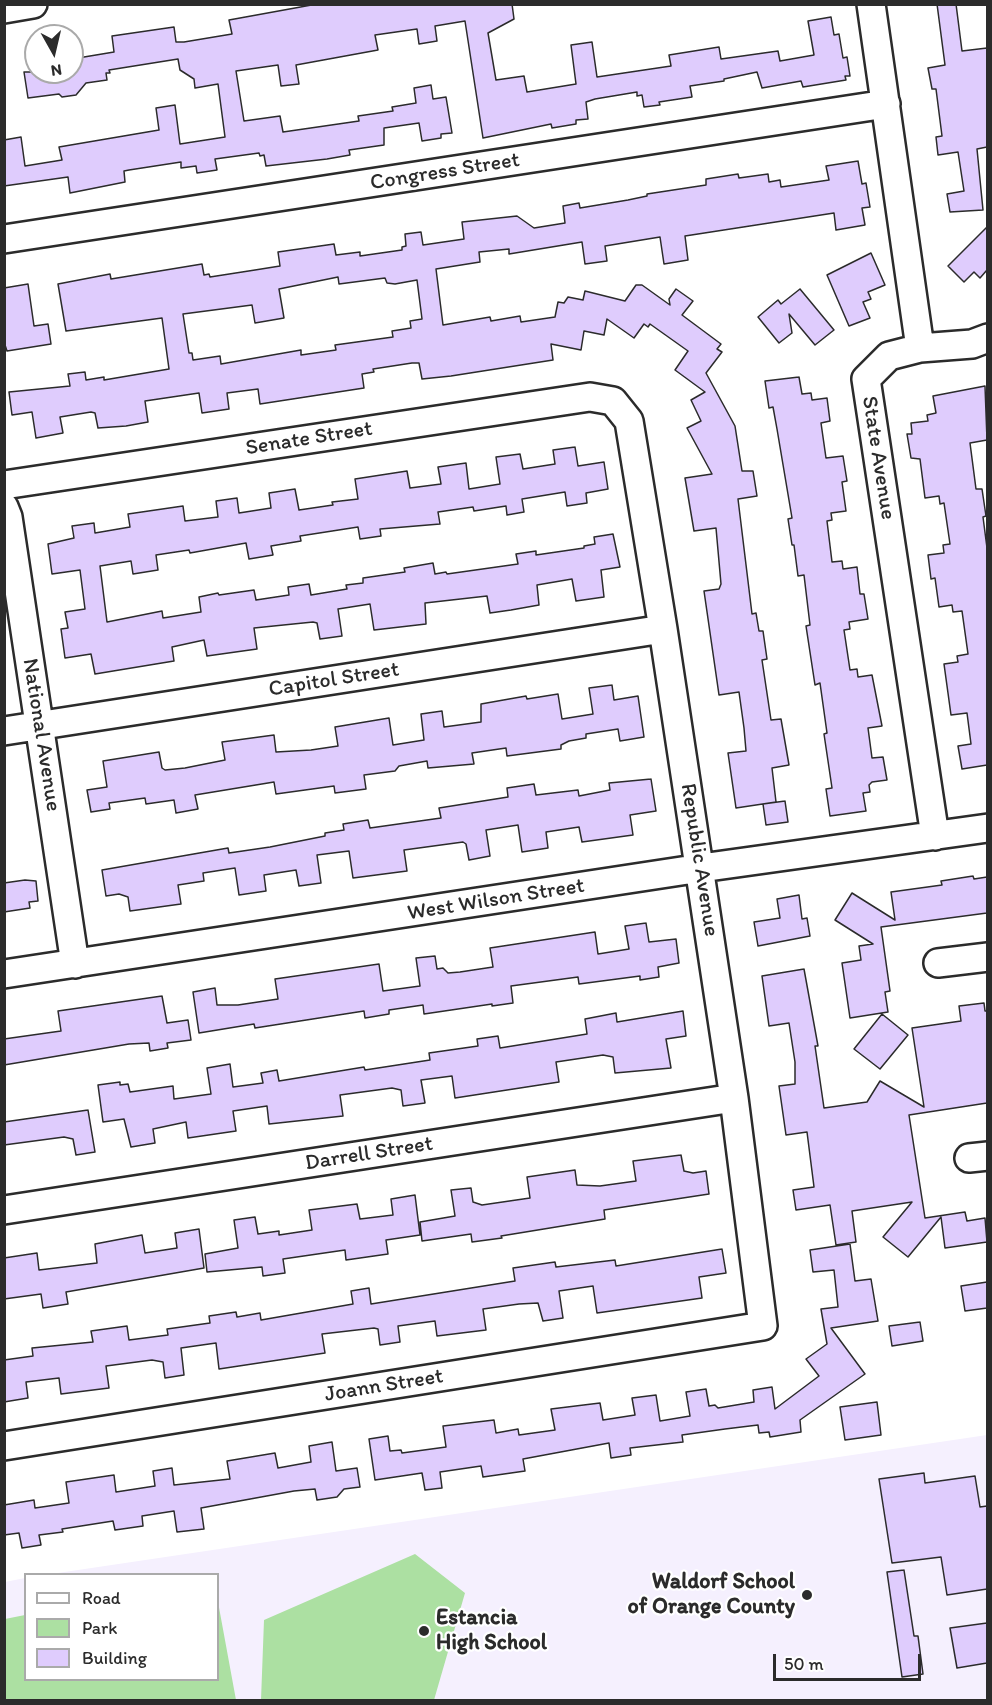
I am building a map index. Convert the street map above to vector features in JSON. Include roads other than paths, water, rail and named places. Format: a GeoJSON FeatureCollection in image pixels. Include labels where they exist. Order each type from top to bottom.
{"type":"FeatureCollection","features":[{"type":"Feature","properties":{"kind":"street"},"geometry":{"type":"LineString","coordinates":[[4,9],[33,4]]}},
{"type":"Feature","properties":{"kind":"street"},"geometry":{"type":"LineString","coordinates":[[872,4],[920,348],[972,344],[987,338]]}},
{"type":"Feature","properties":{"kind":"street","name":"Congress Street"},"geometry":{"type":"LineString","coordinates":[[4,239],[886,104]]}},
{"type":"Feature","properties":{"kind":"street","name":"State Avenue"},"geometry":{"type":"LineString","coordinates":[[920,348],[889,356],[867,379],[935,836]]}},
{"type":"Feature","properties":{"kind":"street","name":"Senate Street"},"geometry":{"type":"LineString","coordinates":[[4,485],[590,397],[613,401]]}},
{"type":"Feature","properties":{"kind":"street","name":"Republic Avenue"},"geometry":{"type":"LineString","coordinates":[[613,401],[629,421],[663,629],[734,1098],[763,1326]]}},
{"type":"Feature","properties":{"kind":"street","name":"National Avenue"},"geometry":{"type":"LineString","coordinates":[[4,507],[8,517],[75,964]]}},
{"type":"Feature","properties":{"kind":"street","name":"Capitol Street"},"geometry":{"type":"LineString","coordinates":[[4,731],[663,629]]}},
{"type":"Feature","properties":{"kind":"street","name":"West Wilson Street"},"geometry":{"type":"LineString","coordinates":[[4,974],[700,868],[987,828]]}},
{"type":"Feature","properties":{"kind":"street"},"geometry":{"type":"LineString","coordinates":[[939,963],[987,957]]}},
{"type":"Feature","properties":{"kind":"street","name":"Darrell Street"},"geometry":{"type":"LineString","coordinates":[[4,1210],[734,1098]]}},
{"type":"Feature","properties":{"kind":"street","name":"Joann Street"},"geometry":{"type":"LineString","coordinates":[[4,1446],[763,1326]]}},
{"type":"Feature","properties":{"kind":"place","name":"Waldorf School of Orange County"},"geometry":{"type":"Point","coordinates":[807,1595]}},
{"type":"Feature","properties":{"kind":"place","name":"Estancia High School"},"geometry":{"type":"Point","coordinates":[424,1631]}}]}
